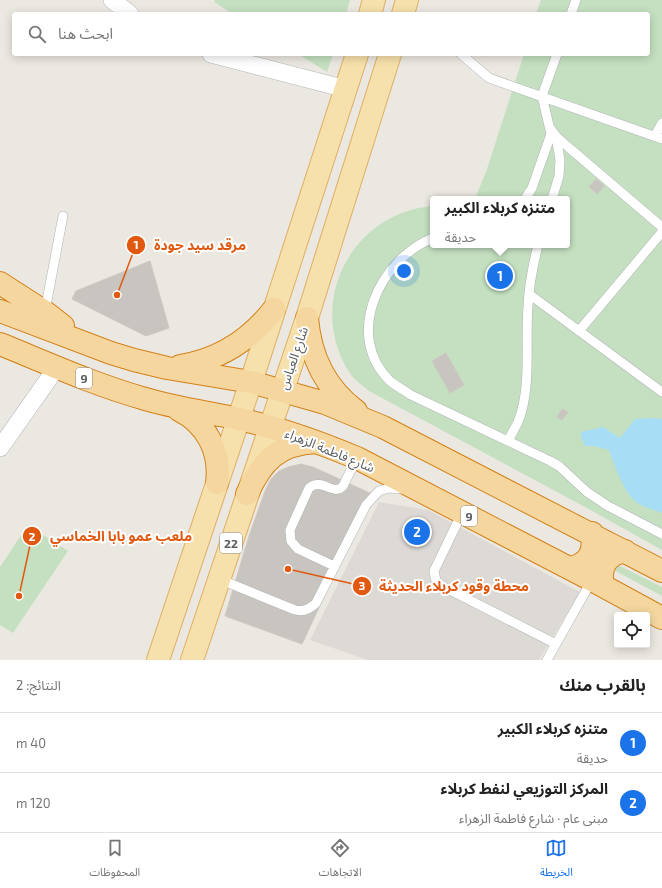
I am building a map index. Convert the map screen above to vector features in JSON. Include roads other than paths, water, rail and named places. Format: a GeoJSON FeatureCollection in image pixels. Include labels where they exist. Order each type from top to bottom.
{"type":"FeatureCollection","features":[{"type":"Feature","properties":{"kind":"highway"},"geometry":{"type":"LineString","coordinates":[[0,284],[45,312],[83,341]]}},
{"type":"Feature","properties":{"kind":"highway"},"geometry":{"type":"LineString","coordinates":[[167,368],[201,362],[232,348],[251,335],[267,319],[274,309]]}},
{"type":"Feature","properties":{"kind":"highway"},"geometry":{"type":"LineString","coordinates":[[0,310],[111,353],[151,365],[251,382],[282,390],[325,403],[383,427]]}},
{"type":"Feature","properties":{"kind":"highway"},"geometry":{"type":"LineString","coordinates":[[307,318],[312,349],[325,378],[341,398],[360,415],[662,570]]}},
{"type":"Feature","properties":{"kind":"highway","name":"شارع فاطمة الزهراء"},"geometry":{"type":"LineString","coordinates":[[0,344],[125,393],[171,406],[270,427],[318,442],[357,458],[570,568],[662,618]]}},
{"type":"Feature","properties":{"kind":"highway"},"geometry":{"type":"LineString","coordinates":[[171,406],[190,416],[198,423],[211,441],[218,462],[217,483]]}},
{"type":"Feature","properties":{"kind":"highway"},"geometry":{"type":"LineString","coordinates":[[247,494],[255,477],[264,464],[275,454],[289,447],[303,443],[318,442]]}},
{"type":"Feature","properties":{"kind":"highway"},"geometry":{"type":"LineString","coordinates":[[570,568],[577,566],[588,558],[593,546],[592,533]]}},
{"type":"Feature","properties":{"kind":"highway"},"geometry":{"type":"LineString","coordinates":[[597,583],[607,560],[617,552],[625,551]]}},
{"type":"Feature","properties":{"kind":"main road"},"geometry":{"type":"LineString","coordinates":[[371,12],[374,0]]}},
{"type":"Feature","properties":{"kind":"main road"},"geometry":{"type":"LineString","coordinates":[[404,12],[407,0]]}},
{"type":"Feature","properties":{"kind":"main road"},"geometry":{"type":"LineString","coordinates":[[158,660],[251,382],[356,56]]}},
{"type":"Feature","properties":{"kind":"main road","name":"شارع العباس"},"geometry":{"type":"LineString","coordinates":[[192,660],[307,318],[389,56]]}},
{"type":"Feature","properties":{"kind":"street"},"geometry":{"type":"LineString","coordinates":[[112,0],[127,12]]}},
{"type":"Feature","properties":{"kind":"street"},"geometry":{"type":"LineString","coordinates":[[219,56],[346,88]]}},
{"type":"Feature","properties":{"kind":"street"},"geometry":{"type":"LineString","coordinates":[[0,448],[57,367]]}},
{"type":"Feature","properties":{"kind":"lane"},"geometry":{"type":"LineString","coordinates":[[572,12],[576,0]]}},
{"type":"Feature","properties":{"kind":"lane"},"geometry":{"type":"LineString","coordinates":[[462,56],[489,78],[659,138],[662,123]]}},
{"type":"Feature","properties":{"kind":"lane"},"geometry":{"type":"LineString","coordinates":[[527,196],[532,188],[551,134],[542,96],[556,56]]}},
{"type":"Feature","properties":{"kind":"lane"},"geometry":{"type":"LineString","coordinates":[[549,127],[556,136],[662,227]]}},
{"type":"Feature","properties":{"kind":"lane"},"geometry":{"type":"LineString","coordinates":[[553,196],[559,176],[560,160],[556,136]]}},
{"type":"Feature","properties":{"kind":"lane"},"geometry":{"type":"LineString","coordinates":[[45,312],[63,216]]}},
{"type":"Feature","properties":{"kind":"lane"},"geometry":{"type":"LineString","coordinates":[[579,331],[662,232]]}},
{"type":"Feature","properties":{"kind":"lane"},"geometry":{"type":"LineString","coordinates":[[430,240],[417,246],[394,265],[379,288],[372,305],[369,324],[369,342],[372,353],[390,381],[411,395],[559,466],[587,492],[608,506],[662,534]]}},
{"type":"Feature","properties":{"kind":"lane"},"geometry":{"type":"LineString","coordinates":[[508,441],[518,420],[524,398],[527,366],[529,294],[537,248]]}},
{"type":"Feature","properties":{"kind":"lane"},"geometry":{"type":"LineString","coordinates":[[529,294],[662,392]]}},
{"type":"Feature","properties":{"kind":"lane"},"geometry":{"type":"LineString","coordinates":[[334,566],[298,549],[291,541],[290,530],[310,488],[320,484],[335,490],[340,489],[357,458]]}},
{"type":"Feature","properties":{"kind":"lane"},"geometry":{"type":"LineString","coordinates":[[219,579],[295,610],[304,610],[316,603],[360,514],[379,491],[389,488],[420,491]]}},
{"type":"Feature","properties":{"kind":"lane"},"geometry":{"type":"LineString","coordinates":[[462,513],[434,571],[436,581],[444,587],[556,644]]}},
{"type":"Feature","properties":{"kind":"lane"},"geometry":{"type":"LineString","coordinates":[[547,660],[597,583]]}},
{"type":"Feature","properties":{"kind":"water"},"geometry":{"type":"Polygon","coordinates":[[[635,419],[662,419],[662,513],[636,502],[623,485],[609,450],[594,446],[585,446],[581,437],[581,432],[603,427],[620,438],[635,419]]]}},
{"type":"Feature","properties":{"kind":"place","name":"متنزه كربلاء الكبير"},"geometry":{"type":"Point","coordinates":[500,276]}},
{"type":"Feature","properties":{"kind":"place","name":"مرقد سيد جودة"},"geometry":{"type":"Point","coordinates":[117,295]}},
{"type":"Feature","properties":{"kind":"place","name":"المركز التوزيعي لنفط كربلاء"},"geometry":{"type":"Point","coordinates":[417,532]}},
{"type":"Feature","properties":{"kind":"place","name":"محطة وقود كربلاء الحديثة"},"geometry":{"type":"Point","coordinates":[288,569]}},
{"type":"Feature","properties":{"kind":"place","name":"ملعب عمو بابا الخماسي"},"geometry":{"type":"Point","coordinates":[19,596]}}]}
